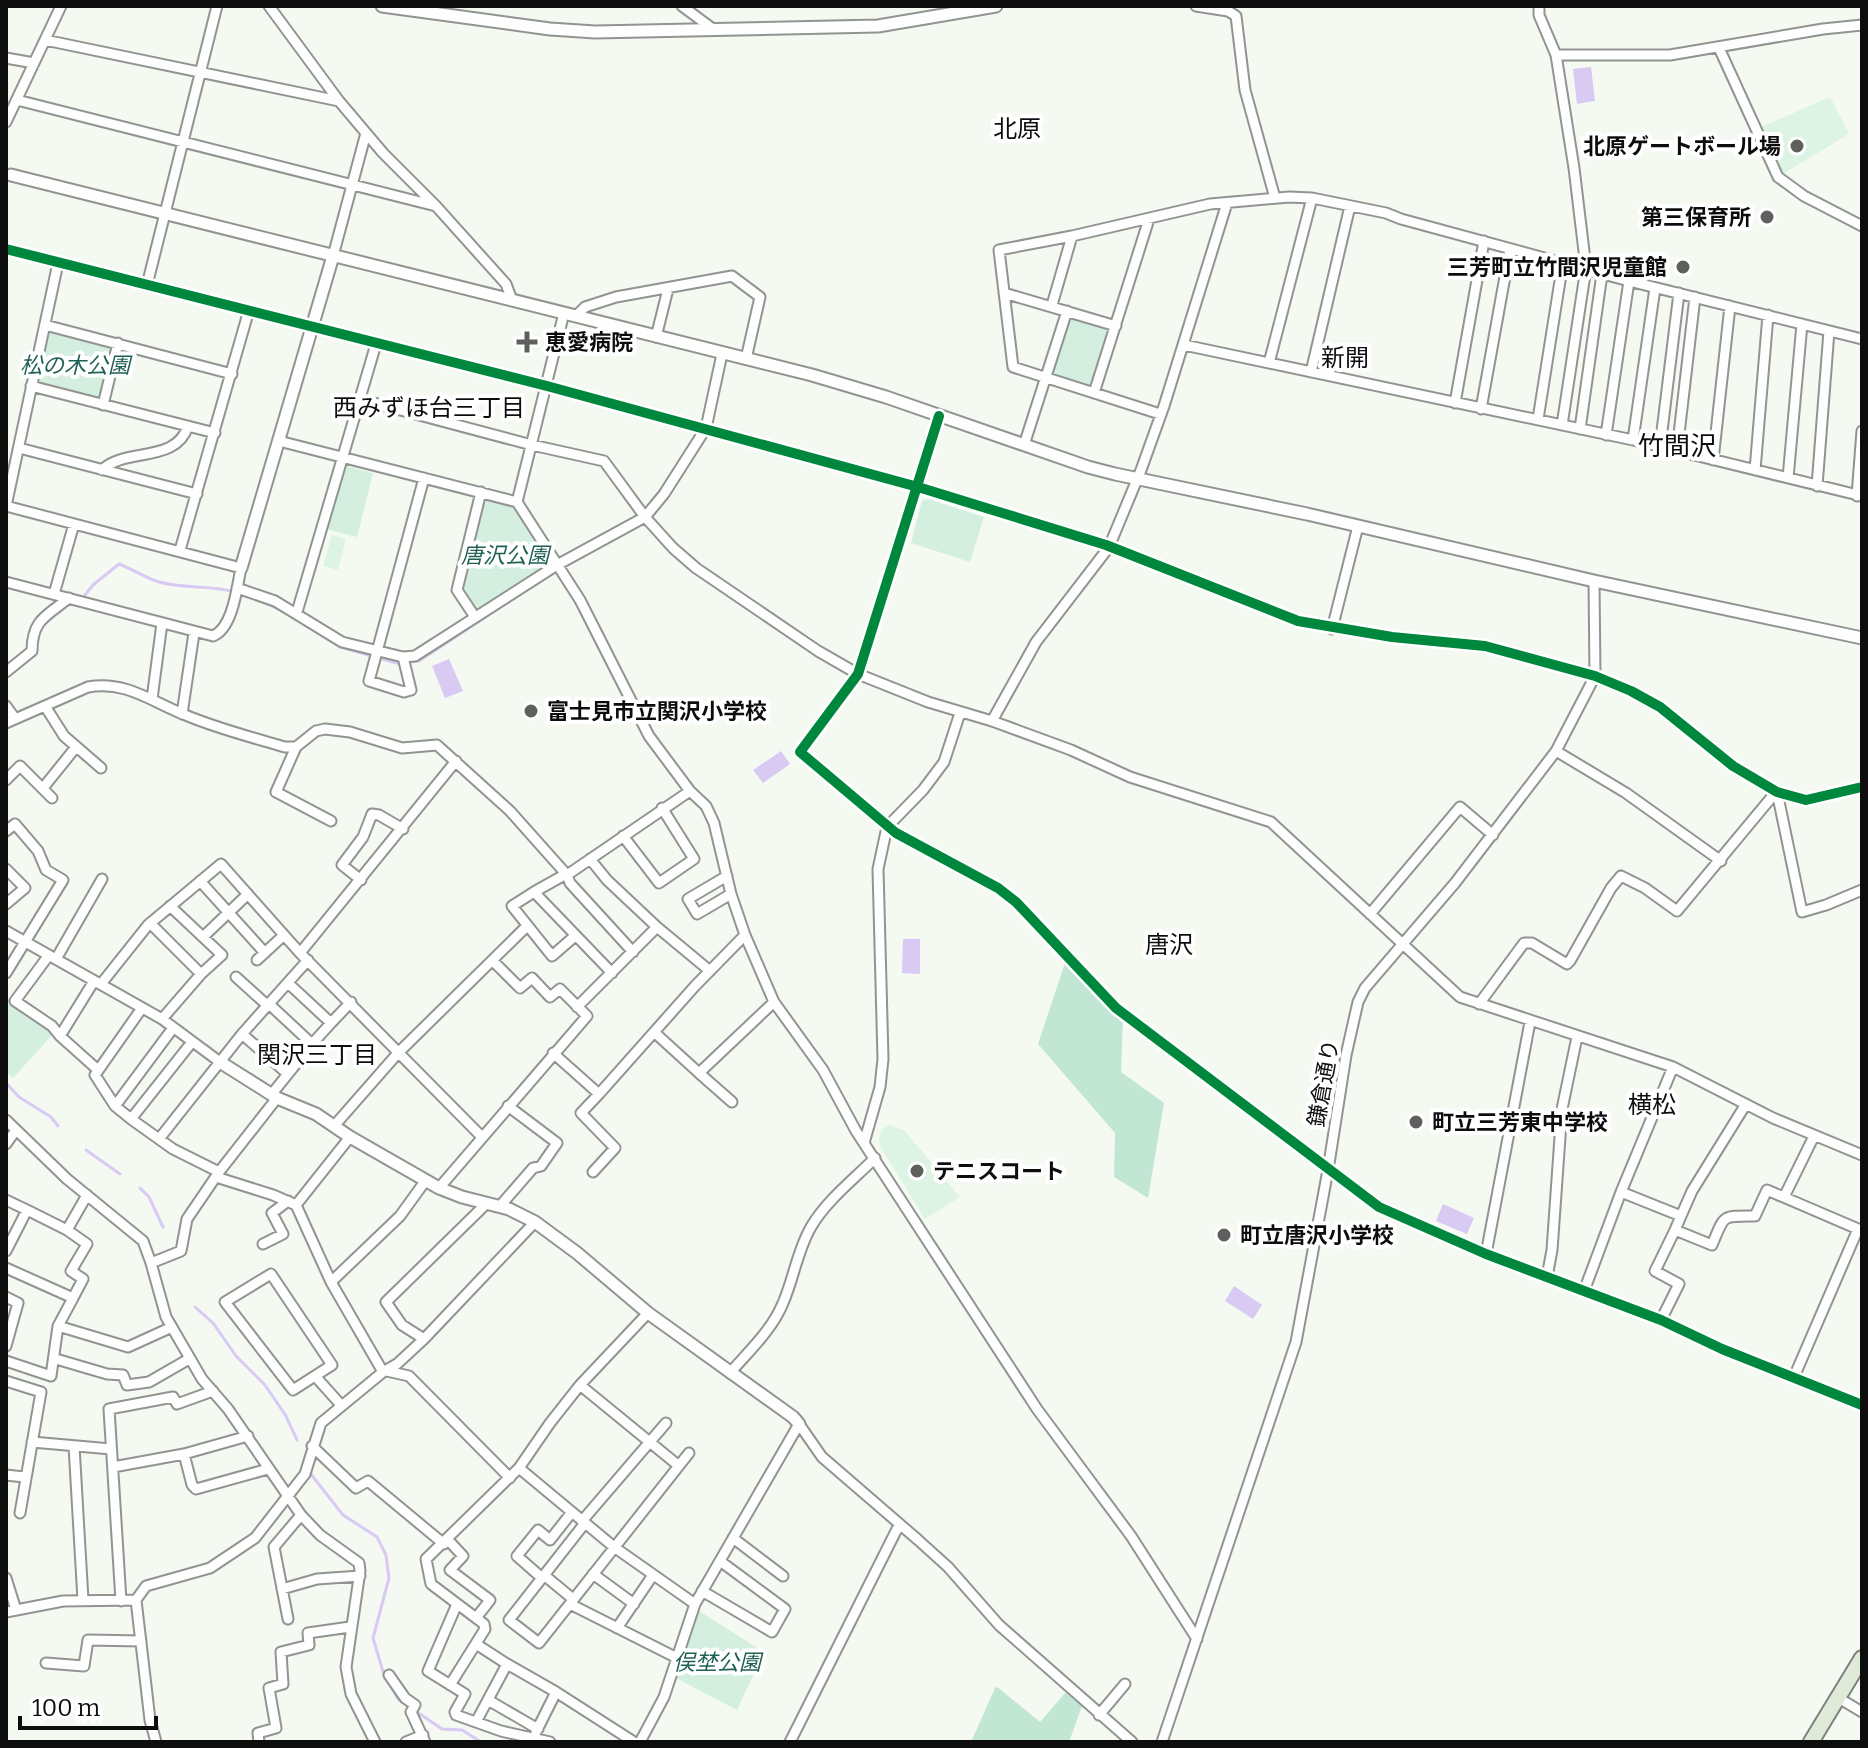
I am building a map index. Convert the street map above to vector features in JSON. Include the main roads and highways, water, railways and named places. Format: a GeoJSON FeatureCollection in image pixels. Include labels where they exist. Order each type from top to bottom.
{"type":"FeatureCollection","features":[{"type":"Feature","properties":{"kind":"highway"},"geometry":{"type":"LineString","coordinates":[[1811,1742],[1862,1658]]}},
{"type":"Feature","properties":{"kind":"waterway"},"geometry":{"type":"LineString","coordinates":[[85,595],[119,564],[159,582],[235,592]]}},
{"type":"Feature","properties":{"kind":"waterway"},"geometry":{"type":"LineString","coordinates":[[379,658],[396,663],[419,661],[542,580]]}},
{"type":"Feature","properties":{"kind":"waterway"},"geometry":{"type":"LineString","coordinates":[[254,598],[287,613]]}},
{"type":"Feature","properties":{"kind":"waterway"},"geometry":{"type":"LineString","coordinates":[[42,626],[67,606]]}},
{"type":"Feature","properties":{"kind":"waterway"},"geometry":{"type":"LineString","coordinates":[[310,628],[340,647],[372,656]]}},
{"type":"Feature","properties":{"kind":"waterway"},"geometry":{"type":"LineString","coordinates":[[6,1083],[19,1097],[51,1117],[58,1126]]}},
{"type":"Feature","properties":{"kind":"waterway"},"geometry":{"type":"LineString","coordinates":[[86,1150],[120,1174]]}},
{"type":"Feature","properties":{"kind":"waterway"},"geometry":{"type":"LineString","coordinates":[[140,1188],[149,1197],[163,1227]]}},
{"type":"Feature","properties":{"kind":"waterway"},"geometry":{"type":"LineString","coordinates":[[195,1307],[213,1323],[236,1356],[265,1385],[286,1416],[297,1440]]}},
{"type":"Feature","properties":{"kind":"waterway"},"geometry":{"type":"LineString","coordinates":[[310,1473],[343,1515],[377,1537],[386,1555],[389,1578],[373,1638],[384,1675],[398,1699],[442,1729],[462,1730],[481,1742]]}},
{"type":"Feature","properties":{"kind":"place","name":"北原ゲートボール場"},"geometry":{"type":"Point","coordinates":[1797,146]}},
{"type":"Feature","properties":{"kind":"place","name":"第三保育所"},"geometry":{"type":"Point","coordinates":[1767,217]}},
{"type":"Feature","properties":{"kind":"place","name":"三芳町立竹間沢児童館"},"geometry":{"type":"Point","coordinates":[1683,267]}},
{"type":"Feature","properties":{"kind":"place","name":"恵愛病院"},"geometry":{"type":"Point","coordinates":[527,342]}},
{"type":"Feature","properties":{"kind":"place","name":"富士見市立関沢小学校"},"geometry":{"type":"Point","coordinates":[531,711]}},
{"type":"Feature","properties":{"kind":"place","name":"町立三芳東中学校"},"geometry":{"type":"Point","coordinates":[1416,1122]}},
{"type":"Feature","properties":{"kind":"place","name":"テニスコート"},"geometry":{"type":"Point","coordinates":[917,1171]}},
{"type":"Feature","properties":{"kind":"place","name":"町立唐沢小学校"},"geometry":{"type":"Point","coordinates":[1224,1235]}},
{"type":"Feature","properties":{"kind":"district","name":"北原"},"geometry":{"type":"Point","coordinates":[1017,129]}},
{"type":"Feature","properties":{"kind":"district","name":"新開"},"geometry":{"type":"Point","coordinates":[1345,358]}},
{"type":"Feature","properties":{"kind":"district","name":"西みずほ台三丁目"},"geometry":{"type":"Point","coordinates":[429,408]}},
{"type":"Feature","properties":{"kind":"district","name":"竹間沢"},"geometry":{"type":"Point","coordinates":[1677,446]}},
{"type":"Feature","properties":{"kind":"district","name":"唐沢"},"geometry":{"type":"Point","coordinates":[1169,945]}},
{"type":"Feature","properties":{"kind":"district","name":"関沢三丁目"},"geometry":{"type":"Point","coordinates":[317,1055]}},
{"type":"Feature","properties":{"kind":"district","name":"横松"},"geometry":{"type":"Point","coordinates":[1652,1105]}},
{"type":"Feature","properties":{"kind":"park label","name":"松の木公園"},"geometry":{"type":"Point","coordinates":[75,365]}},
{"type":"Feature","properties":{"kind":"park label","name":"唐沢公園"},"geometry":{"type":"Point","coordinates":[505,555]}},
{"type":"Feature","properties":{"kind":"park label","name":"俣埜公園"},"geometry":{"type":"Point","coordinates":[717,1662]}}]}
